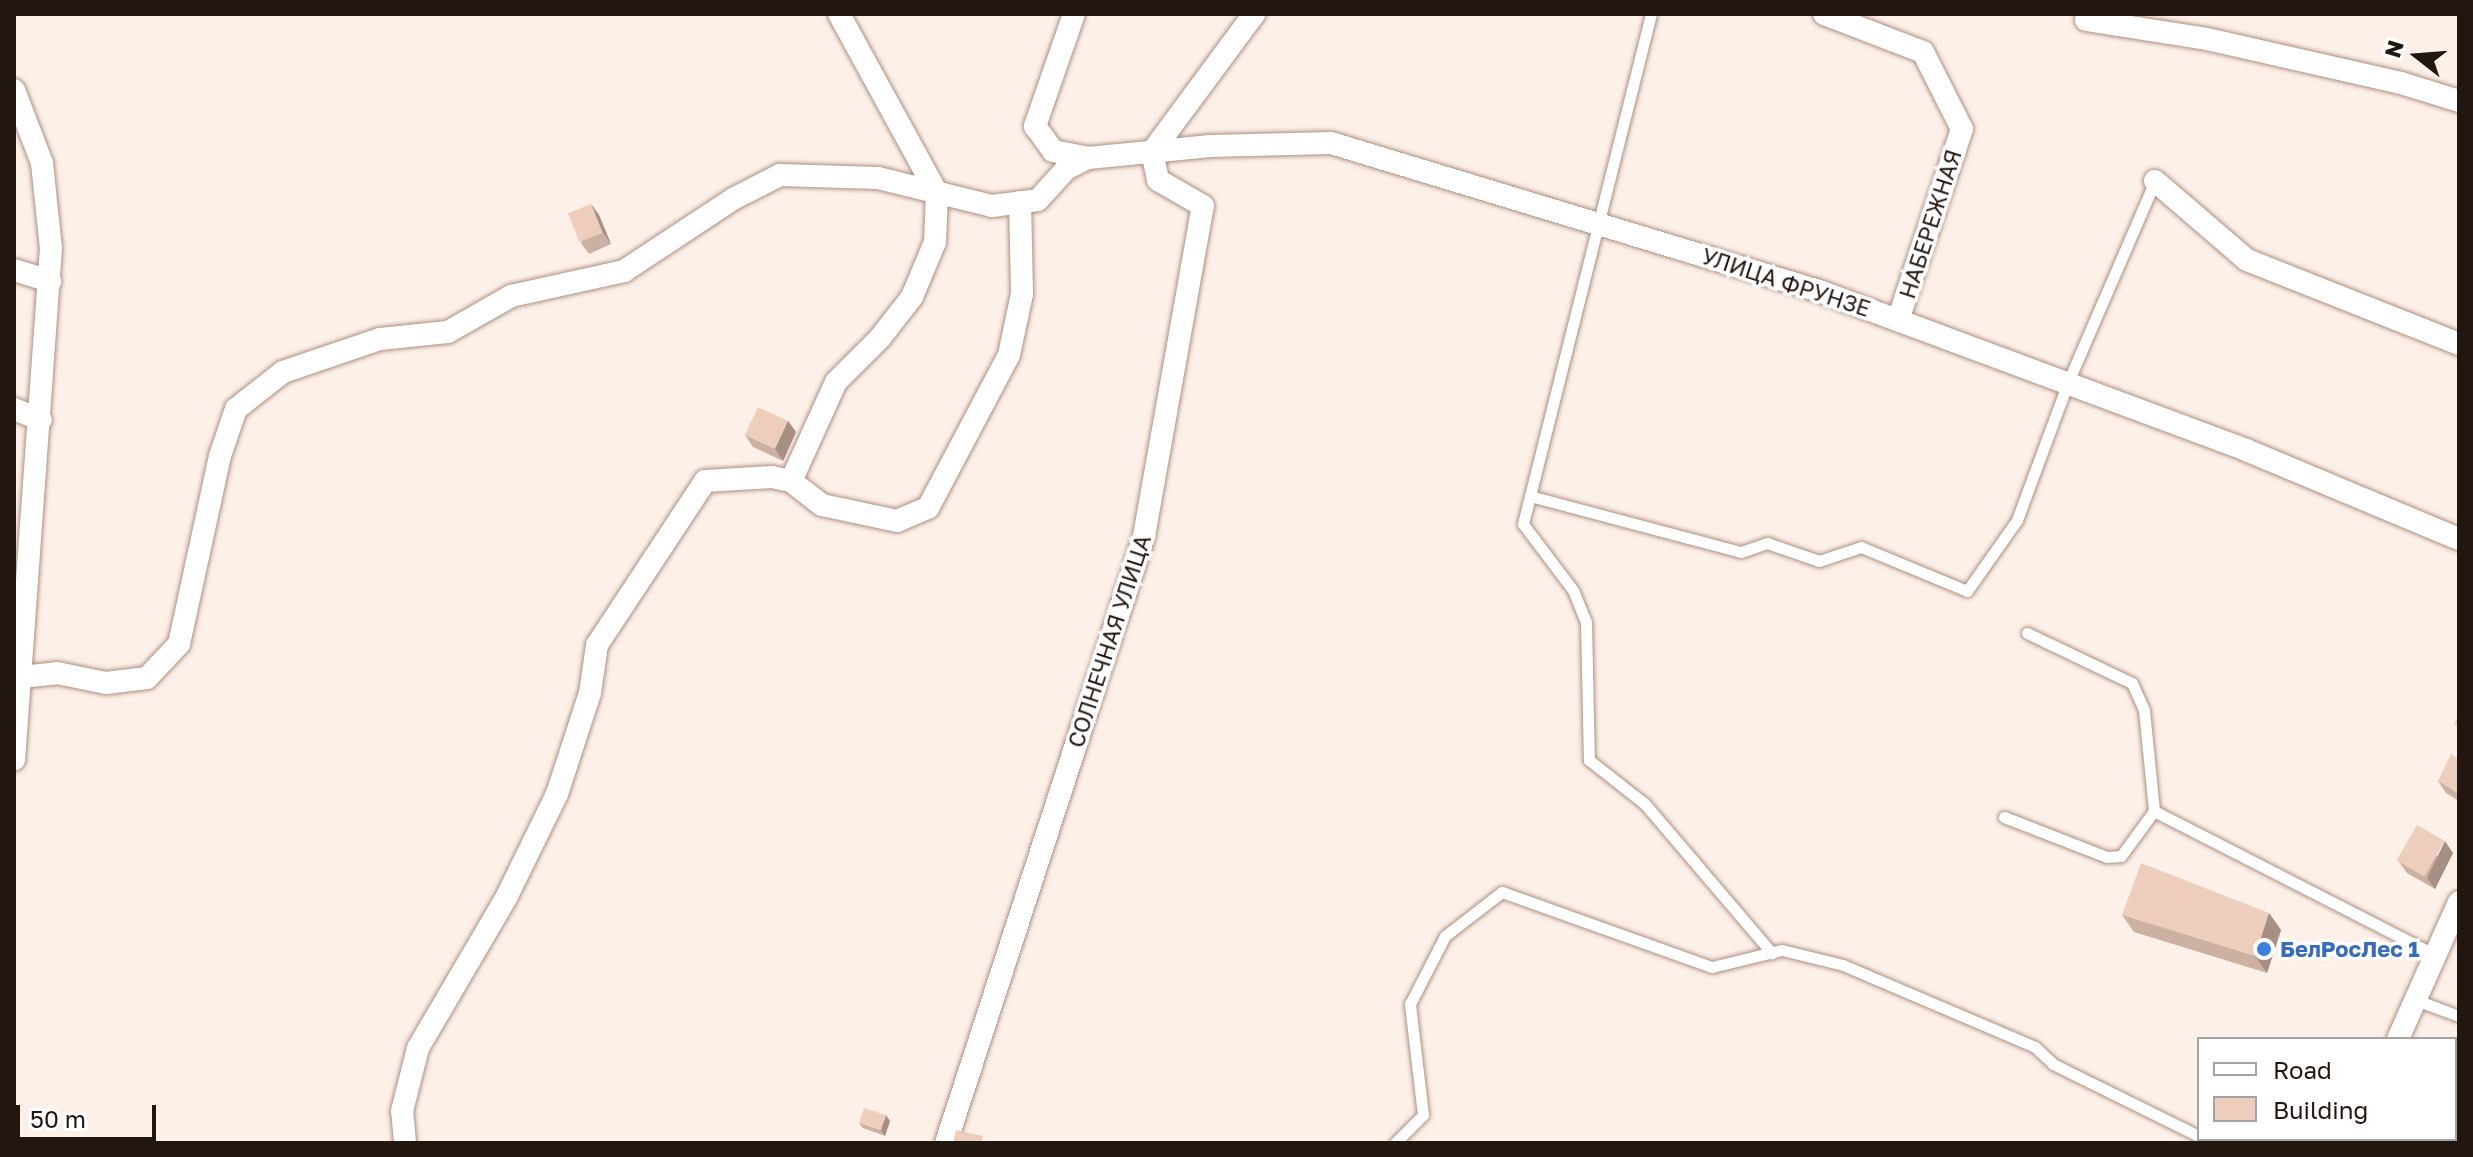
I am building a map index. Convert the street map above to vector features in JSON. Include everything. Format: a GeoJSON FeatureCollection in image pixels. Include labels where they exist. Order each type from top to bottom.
{"type":"FeatureCollection","features":[{"type":"Feature","properties":{"kind":"street"},"geometry":{"type":"LineString","coordinates":[[791,481],[836,382],[880,338],[912,297],[935,242],[937,193],[839,14]]}},
{"type":"Feature","properties":{"kind":"street"},"geometry":{"type":"LineString","coordinates":[[1074,14],[1035,126],[1053,151],[1088,158]]}},
{"type":"Feature","properties":{"kind":"street"},"geometry":{"type":"LineString","coordinates":[[1152,152],[1254,14]]}},
{"type":"Feature","properties":{"kind":"street","name":"НАБЕРЕЖНАЯ"},"geometry":{"type":"LineString","coordinates":[[1824,14],[1923,52],[1962,129],[1898,320]]}},
{"type":"Feature","properties":{"kind":"street"},"geometry":{"type":"LineString","coordinates":[[2086,20],[2207,39],[2401,83],[2459,101]]}},
{"type":"Feature","properties":{"kind":"street"},"geometry":{"type":"LineString","coordinates":[[14,90],[42,163],[51,248],[41,420],[19,629],[21,677],[14,760]]}},
{"type":"Feature","properties":{"kind":"street","name":"УЛИЦА ФРУНЗЕ"},"geometry":{"type":"LineString","coordinates":[[1088,158],[1210,146],[1331,143],[1819,291],[2246,450],[2459,539]]}},
{"type":"Feature","properties":{"kind":"street","name":"СОЛНЕЧНАЯ УЛИЦА"},"geometry":{"type":"LineString","coordinates":[[946,1143],[1144,536],[1203,206],[1158,180],[1152,152]]}},
{"type":"Feature","properties":{"kind":"street"},"geometry":{"type":"LineString","coordinates":[[21,677],[57,673],[106,683],[147,678],[179,644],[220,456],[236,409],[283,372],[380,339],[448,332],[511,296],[624,271],[733,199],[780,175],[878,178],[992,206],[1038,200],[1066,169],[1088,158]]}},
{"type":"Feature","properties":{"kind":"street"},"geometry":{"type":"LineString","coordinates":[[2155,181],[2247,260],[2459,344]]}},
{"type":"Feature","properties":{"kind":"street"},"geometry":{"type":"LineString","coordinates":[[405,1143],[402,1111],[418,1048],[507,896],[557,794],[590,693],[597,645],[705,481],[772,477],[791,481],[822,505],[897,521],[928,508],[1009,355],[1022,294],[1020,202]]}},
{"type":"Feature","properties":{"kind":"street"},"geometry":{"type":"LineString","coordinates":[[14,270],[50,281]]}},
{"type":"Feature","properties":{"kind":"street"},"geometry":{"type":"LineString","coordinates":[[14,409],[41,420]]}},
{"type":"Feature","properties":{"kind":"street"},"geometry":{"type":"LineString","coordinates":[[2399,1037],[2459,902]]}},
{"type":"Feature","properties":{"kind":"lane"},"geometry":{"type":"LineString","coordinates":[[1651,14],[1523,524],[1573,590],[1586,622],[1589,760],[1645,804],[1772,953]]}},
{"type":"Feature","properties":{"kind":"lane"},"geometry":{"type":"LineString","coordinates":[[1530,496],[1741,552],[1767,543],[1819,561],[1861,547],[1967,591],[2017,520],[2068,382],[2155,181]]}},
{"type":"Feature","properties":{"kind":"lane"},"geometry":{"type":"LineString","coordinates":[[2004,817],[2107,857],[2121,856],[2154,811],[2144,710],[2132,683],[2027,633]]}},
{"type":"Feature","properties":{"kind":"lane"},"geometry":{"type":"LineString","coordinates":[[2154,811],[2435,955]]}},
{"type":"Feature","properties":{"kind":"lane"},"geometry":{"type":"LineString","coordinates":[[1395,1143],[1423,1115],[1410,1004],[1445,936],[1502,892],[1712,967],[1782,950],[1843,965],[2035,1047],[2053,1064],[2197,1135]]}},
{"type":"Feature","properties":{"kind":"lane"},"geometry":{"type":"LineString","coordinates":[[2416,1000],[2459,1016]]}},
{"type":"Feature","properties":{"kind":"building"},"geometry":{"type":"Polygon","coordinates":[[[591,204],[603,233],[579,242],[568,213],[591,204]]]}},
{"type":"Feature","properties":{"kind":"building"},"geometry":{"type":"Polygon","coordinates":[[[758,407],[788,421],[775,449],[745,435],[758,407]]]}},
{"type":"Feature","properties":{"kind":"building"},"geometry":{"type":"Polygon","coordinates":[[[2451,754],[2459,759],[2459,794],[2438,781],[2451,754]]]}},
{"type":"Feature","properties":{"kind":"building"},"geometry":{"type":"Polygon","coordinates":[[[2417,825],[2445,841],[2424,877],[2396,861],[2417,825]]]}},
{"type":"Feature","properties":{"kind":"building"},"geometry":{"type":"Polygon","coordinates":[[[2141,863],[2269,913],[2255,956],[2122,915],[2141,863]]]}},
{"type":"Feature","properties":{"kind":"building"},"geometry":{"type":"Polygon","coordinates":[[[2459,1050],[2459,1143],[2401,1143],[2457,1141],[2459,1050]]]}},
{"type":"Feature","properties":{"kind":"building"},"geometry":{"type":"Polygon","coordinates":[[[864,1108],[886,1115],[881,1130],[859,1123],[864,1108]]]}},
{"type":"Feature","properties":{"kind":"building"},"geometry":{"type":"Polygon","coordinates":[[[956,1130],[983,1136],[981,1143],[953,1143],[956,1130]]]}},
{"type":"Feature","properties":{"kind":"place","name":"БелРосЛес 1"},"geometry":{"type":"Point","coordinates":[2264,949]}}]}
